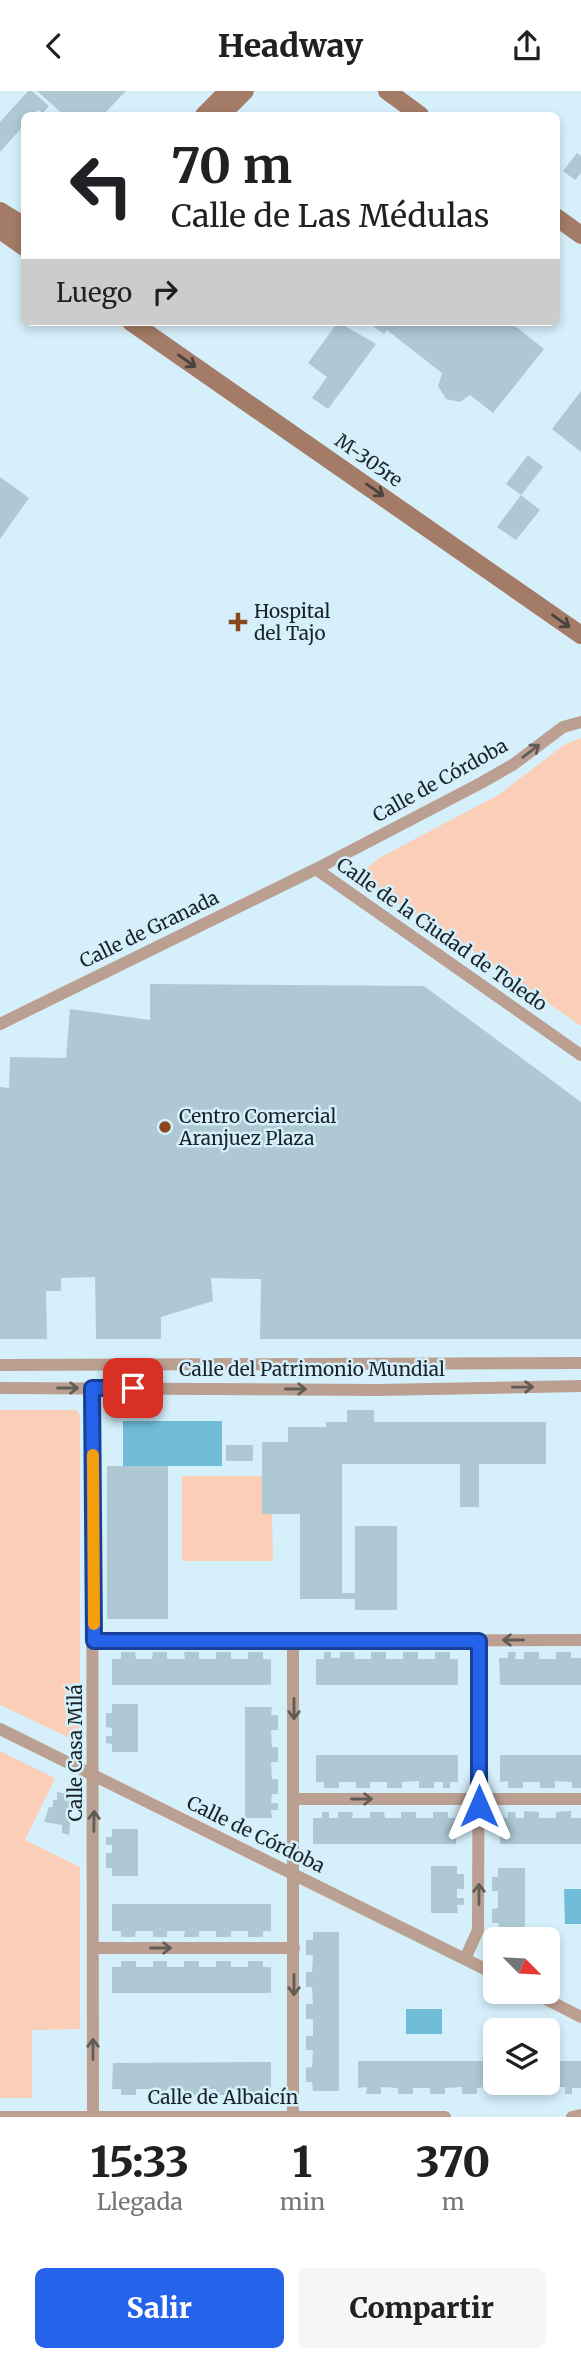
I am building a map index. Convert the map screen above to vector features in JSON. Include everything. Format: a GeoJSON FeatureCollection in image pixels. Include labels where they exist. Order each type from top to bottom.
{"type":"FeatureCollection","features":[{"type":"Feature","properties":{"kind":"main road"},"geometry":{"type":"LineString","coordinates":[[207,112],[228,91]]}},
{"type":"Feature","properties":{"kind":"main road"},"geometry":{"type":"LineString","coordinates":[[224,112],[245,91]]}},
{"type":"Feature","properties":{"kind":"main road"},"geometry":{"type":"LineString","coordinates":[[387,91],[416,112]]}},
{"type":"Feature","properties":{"kind":"main road"},"geometry":{"type":"LineString","coordinates":[[0,211],[21,224]]}},
{"type":"Feature","properties":{"kind":"main road"},"geometry":{"type":"LineString","coordinates":[[560,220],[581,235]]}},
{"type":"Feature","properties":{"kind":"main road"},"geometry":{"type":"LineString","coordinates":[[0,230],[21,245]]}},
{"type":"Feature","properties":{"kind":"main road","name":"M-305re"},"geometry":{"type":"LineString","coordinates":[[137,326],[581,635]]}},
{"type":"Feature","properties":{"kind":"street","name":"Calle de Córdoba"},"geometry":{"type":"LineString","coordinates":[[316,869],[481,783],[563,727],[581,722]]}},
{"type":"Feature","properties":{"kind":"street","name":"Calle de Granada"},"geometry":{"type":"LineString","coordinates":[[0,1024],[316,869]]}},
{"type":"Feature","properties":{"kind":"street","name":"Calle de la Ciudad de Toledo"},"geometry":{"type":"LineString","coordinates":[[316,869],[581,1055]]}},
{"type":"Feature","properties":{"kind":"street","name":"Calle del Patrimonio Mundial"},"geometry":{"type":"LineString","coordinates":[[0,1366],[581,1363]]}},
{"type":"Feature","properties":{"kind":"street","name":"Calle del Patrimonio Mundial"},"geometry":{"type":"LineString","coordinates":[[0,1388],[378,1390],[581,1386]]}},
{"type":"Feature","properties":{"kind":"street","name":"Calle Casa Milá"},"geometry":{"type":"LineString","coordinates":[[92,1388],[95,1776],[93,2117]]}},
{"type":"Feature","properties":{"kind":"street"},"geometry":{"type":"LineString","coordinates":[[94,1641],[581,1640]]}},
{"type":"Feature","properties":{"kind":"street"},"geometry":{"type":"LineString","coordinates":[[293,1641],[293,2117]]}},
{"type":"Feature","properties":{"kind":"street"},"geometry":{"type":"LineString","coordinates":[[465,1959],[478,1930],[479,1641]]}},
{"type":"Feature","properties":{"kind":"street","name":"Calle de Córdoba"},"geometry":{"type":"LineString","coordinates":[[0,1728],[483,1968]]}},
{"type":"Feature","properties":{"kind":"street"},"geometry":{"type":"LineString","coordinates":[[294,1799],[581,1799]]}},
{"type":"Feature","properties":{"kind":"street"},"geometry":{"type":"LineString","coordinates":[[93,1948],[294,1948]]}},
{"type":"Feature","properties":{"kind":"street"},"geometry":{"type":"LineString","coordinates":[[556,2004],[581,2017]]}},
{"type":"Feature","properties":{"kind":"street"},"geometry":{"type":"LineString","coordinates":[[572,2117],[581,2115]]}},
{"type":"Feature","properties":{"kind":"street","name":"Calle de Albaicín"},"geometry":{"type":"LineString","coordinates":[[0,2117],[445,2117]]}},
{"type":"Feature","properties":{"kind":"shaded area"},"geometry":{"type":"Polygon","coordinates":[[[581,738],[581,1026],[452,936],[369,886],[365,870],[379,858],[498,795],[564,745],[581,738]]]}},
{"type":"Feature","properties":{"kind":"shaded area"},"geometry":{"type":"Polygon","coordinates":[[[0,1410],[76,1410],[80,1415],[80,1727],[77,1734],[70,1738],[0,1705],[0,1410]]]}},
{"type":"Feature","properties":{"kind":"shaded area"},"geometry":{"type":"Polygon","coordinates":[[[182,1476],[262,1476],[272,1514],[273,1561],[182,1561],[182,1476]]]}},
{"type":"Feature","properties":{"kind":"shaded area"},"geometry":{"type":"Polygon","coordinates":[[[0,1751],[55,1778],[25,1840],[80,1867],[80,2029],[32,2030],[32,2098],[0,2098],[0,1751]]]}},
{"type":"Feature","properties":{"kind":"water"},"geometry":{"type":"Polygon","coordinates":[[[123,1421],[222,1421],[222,1466],[123,1466],[123,1421]]]}},
{"type":"Feature","properties":{"kind":"water"},"geometry":{"type":"Polygon","coordinates":[[[564,1889],[581,1889],[581,1924],[565,1924],[564,1889]]]}},
{"type":"Feature","properties":{"kind":"water"},"geometry":{"type":"Polygon","coordinates":[[[406,2009],[442,2009],[442,2034],[406,2034],[406,2009]]]}},
{"type":"Feature","properties":{"kind":"building"},"geometry":{"type":"Polygon","coordinates":[[[28,91],[32,91],[49,106],[44,112],[21,112],[21,128],[0,152],[0,122],[28,91]]]}},
{"type":"Feature","properties":{"kind":"building"},"geometry":{"type":"Polygon","coordinates":[[[37,91],[126,91],[106,112],[61,112],[37,91]]]}},
{"type":"Feature","properties":{"kind":"building"},"geometry":{"type":"Polygon","coordinates":[[[577,153],[581,156],[581,173],[575,180],[563,171],[577,153]]]}},
{"type":"Feature","properties":{"kind":"building"},"geometry":{"type":"Polygon","coordinates":[[[335,326],[345,326],[376,344],[328,409],[312,398],[327,377],[308,363],[335,326]]]}},
{"type":"Feature","properties":{"kind":"building"},"geometry":{"type":"Polygon","coordinates":[[[373,326],[515,326],[544,349],[493,413],[470,395],[460,402],[446,399],[438,386],[442,373],[387,330],[384,334],[373,326]]]}},
{"type":"Feature","properties":{"kind":"building"},"geometry":{"type":"Polygon","coordinates":[[[581,391],[581,452],[552,429],[581,391]]]}},
{"type":"Feature","properties":{"kind":"building"},"geometry":{"type":"Polygon","coordinates":[[[528,455],[543,467],[521,495],[506,484],[528,455]]]}},
{"type":"Feature","properties":{"kind":"building"},"geometry":{"type":"Polygon","coordinates":[[[0,477],[29,498],[0,539],[0,477]]]}},
{"type":"Feature","properties":{"kind":"building"},"geometry":{"type":"Polygon","coordinates":[[[521,495],[540,510],[516,540],[497,527],[521,495]]]}},
{"type":"Feature","properties":{"kind":"building"},"geometry":{"type":"Polygon","coordinates":[[[150,984],[424,986],[581,1102],[581,1339],[260,1339],[261,1279],[211,1278],[213,1301],[161,1317],[161,1339],[96,1339],[95,1277],[61,1278],[61,1291],[46,1291],[47,1339],[0,1339],[0,1087],[9,1088],[10,1057],[66,1058],[70,1009],[150,1020],[150,984]]]}},
{"type":"Feature","properties":{"kind":"building"},"geometry":{"type":"Polygon","coordinates":[[[347,1410],[374,1410],[374,1422],[546,1422],[546,1464],[479,1464],[479,1507],[460,1507],[460,1464],[342,1464],[342,1593],[355,1593],[355,1526],[397,1526],[397,1610],[355,1610],[355,1599],[300,1599],[300,1514],[262,1514],[262,1442],[288,1442],[288,1427],[326,1427],[326,1422],[347,1422],[347,1410]]]}},
{"type":"Feature","properties":{"kind":"building"},"geometry":{"type":"Polygon","coordinates":[[[226,1445],[253,1445],[253,1461],[226,1461],[226,1445]]]}},
{"type":"Feature","properties":{"kind":"building"},"geometry":{"type":"Polygon","coordinates":[[[107,1466],[168,1466],[168,1619],[107,1619],[107,1466]]]}},
{"type":"Feature","properties":{"kind":"building"},"geometry":{"type":"Polygon","coordinates":[[[121,1652],[135,1652],[136,1659],[152,1659],[153,1652],[167,1652],[167,1659],[185,1659],[184,1652],[199,1652],[199,1659],[216,1659],[216,1652],[231,1652],[231,1659],[248,1659],[248,1652],[263,1652],[263,1659],[271,1659],[271,1685],[112,1685],[112,1659],[121,1659],[121,1652]]]}},
{"type":"Feature","properties":{"kind":"building"},"geometry":{"type":"Polygon","coordinates":[[[324,1652],[331,1652],[331,1658],[340,1658],[340,1652],[354,1652],[355,1659],[371,1659],[371,1652],[386,1652],[386,1659],[403,1659],[403,1652],[418,1652],[418,1659],[435,1659],[435,1652],[450,1652],[450,1659],[458,1659],[458,1685],[316,1685],[316,1659],[324,1659],[324,1652]]]}},
{"type":"Feature","properties":{"kind":"building"},"geometry":{"type":"Polygon","coordinates":[[[508,1652],[516,1652],[515,1659],[524,1659],[524,1652],[539,1652],[539,1659],[556,1659],[556,1652],[571,1652],[571,1658],[581,1658],[581,1685],[500,1685],[499,1658],[508,1658],[508,1652]]]}},
{"type":"Feature","properties":{"kind":"building"},"geometry":{"type":"Polygon","coordinates":[[[112,1704],[138,1704],[138,1752],[112,1752],[112,1744],[106,1743],[106,1736],[112,1736],[112,1728],[106,1727],[106,1713],[112,1713],[112,1704]]]}},
{"type":"Feature","properties":{"kind":"building"},"geometry":{"type":"Polygon","coordinates":[[[245,1707],[272,1707],[271,1715],[278,1715],[278,1730],[271,1730],[272,1747],[278,1747],[278,1762],[271,1762],[272,1779],[278,1779],[278,1794],[272,1794],[271,1803],[278,1803],[278,1810],[271,1810],[272,1818],[245,1818],[245,1707]]]}},
{"type":"Feature","properties":{"kind":"building"},"geometry":{"type":"Polygon","coordinates":[[[316,1755],[458,1755],[458,1782],[450,1782],[450,1788],[443,1788],[443,1782],[434,1782],[434,1788],[419,1788],[419,1781],[402,1782],[402,1788],[387,1788],[387,1782],[370,1782],[370,1788],[356,1788],[356,1782],[339,1782],[339,1788],[324,1788],[324,1782],[316,1782],[316,1755]]]}},
{"type":"Feature","properties":{"kind":"building"},"geometry":{"type":"Polygon","coordinates":[[[500,1755],[581,1755],[581,1788],[572,1788],[572,1782],[555,1781],[555,1788],[540,1788],[540,1782],[523,1782],[523,1788],[508,1788],[508,1781],[500,1782],[500,1755]]]}},
{"type":"Feature","properties":{"kind":"building"},"geometry":{"type":"Polygon","coordinates":[[[57,1792],[73,1795],[69,1835],[62,1833],[62,1825],[44,1822],[49,1807],[53,1807],[53,1800],[57,1800],[57,1792]]]}},
{"type":"Feature","properties":{"kind":"building"},"geometry":{"type":"Polygon","coordinates":[[[524,1811],[539,1812],[539,1818],[556,1818],[556,1812],[571,1811],[571,1818],[581,1818],[581,1844],[500,1844],[500,1818],[508,1818],[508,1812],[515,1812],[516,1818],[524,1818],[524,1811]]]}},
{"type":"Feature","properties":{"kind":"building"},"geometry":{"type":"Polygon","coordinates":[[[322,1812],[329,1812],[329,1818],[338,1818],[338,1812],[353,1812],[352,1818],[370,1818],[370,1812],[384,1812],[385,1818],[401,1818],[401,1812],[416,1812],[416,1818],[433,1818],[433,1812],[448,1812],[448,1818],[456,1818],[456,1844],[313,1844],[313,1818],[322,1818],[322,1812]]]}},
{"type":"Feature","properties":{"kind":"building"},"geometry":{"type":"Polygon","coordinates":[[[112,1829],[138,1829],[138,1876],[112,1876],[112,1868],[106,1868],[106,1853],[112,1853],[112,1845],[106,1845],[106,1837],[112,1837],[112,1829]]]}},
{"type":"Feature","properties":{"kind":"building"},"geometry":{"type":"Polygon","coordinates":[[[431,1866],[457,1866],[457,1874],[464,1874],[464,1889],[457,1889],[457,1898],[464,1898],[464,1905],[457,1905],[458,1913],[431,1913],[431,1866]]]}},
{"type":"Feature","properties":{"kind":"building"},"geometry":{"type":"Polygon","coordinates":[[[498,1868],[525,1868],[525,1927],[499,1927],[499,1923],[492,1923],[492,1909],[498,1908],[498,1891],[492,1891],[492,1877],[498,1877],[498,1868]]]}},
{"type":"Feature","properties":{"kind":"building"},"geometry":{"type":"Polygon","coordinates":[[[112,1904],[271,1904],[271,1931],[263,1931],[263,1937],[248,1937],[248,1931],[231,1931],[231,1937],[216,1937],[216,1931],[199,1931],[199,1937],[184,1937],[185,1931],[167,1931],[167,1937],[153,1937],[153,1931],[136,1931],[135,1937],[121,1937],[121,1931],[112,1931],[112,1904]]]}},
{"type":"Feature","properties":{"kind":"building"},"geometry":{"type":"Polygon","coordinates":[[[313,1932],[339,1932],[339,2091],[313,2091],[312,2082],[306,2082],[306,2068],[312,2067],[313,2050],[306,2050],[306,2036],[313,2036],[313,2019],[306,2019],[306,2004],[313,2004],[312,1987],[306,1987],[306,1972],[312,1972],[313,1955],[306,1955],[306,1940],[313,1940],[313,1932]]]}},
{"type":"Feature","properties":{"kind":"building"},"geometry":{"type":"Polygon","coordinates":[[[121,1961],[136,1961],[136,1967],[153,1967],[153,1961],[167,1961],[167,1967],[184,1967],[184,1961],[199,1961],[199,1967],[216,1967],[216,1961],[231,1961],[231,1967],[248,1967],[248,1961],[263,1961],[263,1967],[271,1967],[271,1993],[112,1993],[112,1967],[121,1967],[121,1961]]]}},
{"type":"Feature","properties":{"kind":"building"},"geometry":{"type":"Polygon","coordinates":[[[358,2061],[483,2061],[483,2087],[477,2088],[477,2094],[462,2094],[462,2087],[445,2088],[445,2094],[430,2094],[430,2088],[413,2088],[413,2094],[398,2094],[398,2088],[381,2087],[381,2094],[366,2094],[367,2087],[358,2088],[358,2061]]]}},
{"type":"Feature","properties":{"kind":"building"},"geometry":{"type":"Polygon","coordinates":[[[560,2061],[581,2061],[581,2088],[572,2088],[572,2094],[565,2094],[565,2087],[560,2087],[560,2061]]]}},
{"type":"Feature","properties":{"kind":"building"},"geometry":{"type":"Polygon","coordinates":[[[271,2062],[271,2089],[263,2089],[263,2095],[248,2095],[248,2089],[231,2089],[231,2095],[216,2095],[216,2089],[199,2089],[199,2095],[185,2095],[184,2089],[167,2089],[167,2095],[153,2095],[153,2089],[136,2089],[136,2095],[121,2095],[121,2089],[112,2089],[113,2063],[271,2062]]]}},
{"type":"Feature","properties":{"kind":"slow traffic"},"geometry":{"type":"LineString","coordinates":[[93,1455],[94,1624]]}},
{"type":"Feature","properties":{"kind":"place","name":"Hospital del Tajo"},"geometry":{"type":"Point","coordinates":[238,622]}},
{"type":"Feature","properties":{"kind":"place","name":"Centro Comercial Aranjuez Plaza"},"geometry":{"type":"Point","coordinates":[165,1127]}},
{"type":"Feature","properties":{"kind":"route"},"geometry":{"type":"LineString","coordinates":[[133,1388],[92,1388],[94,1641],[479,1641],[479,1806]]}}]}
